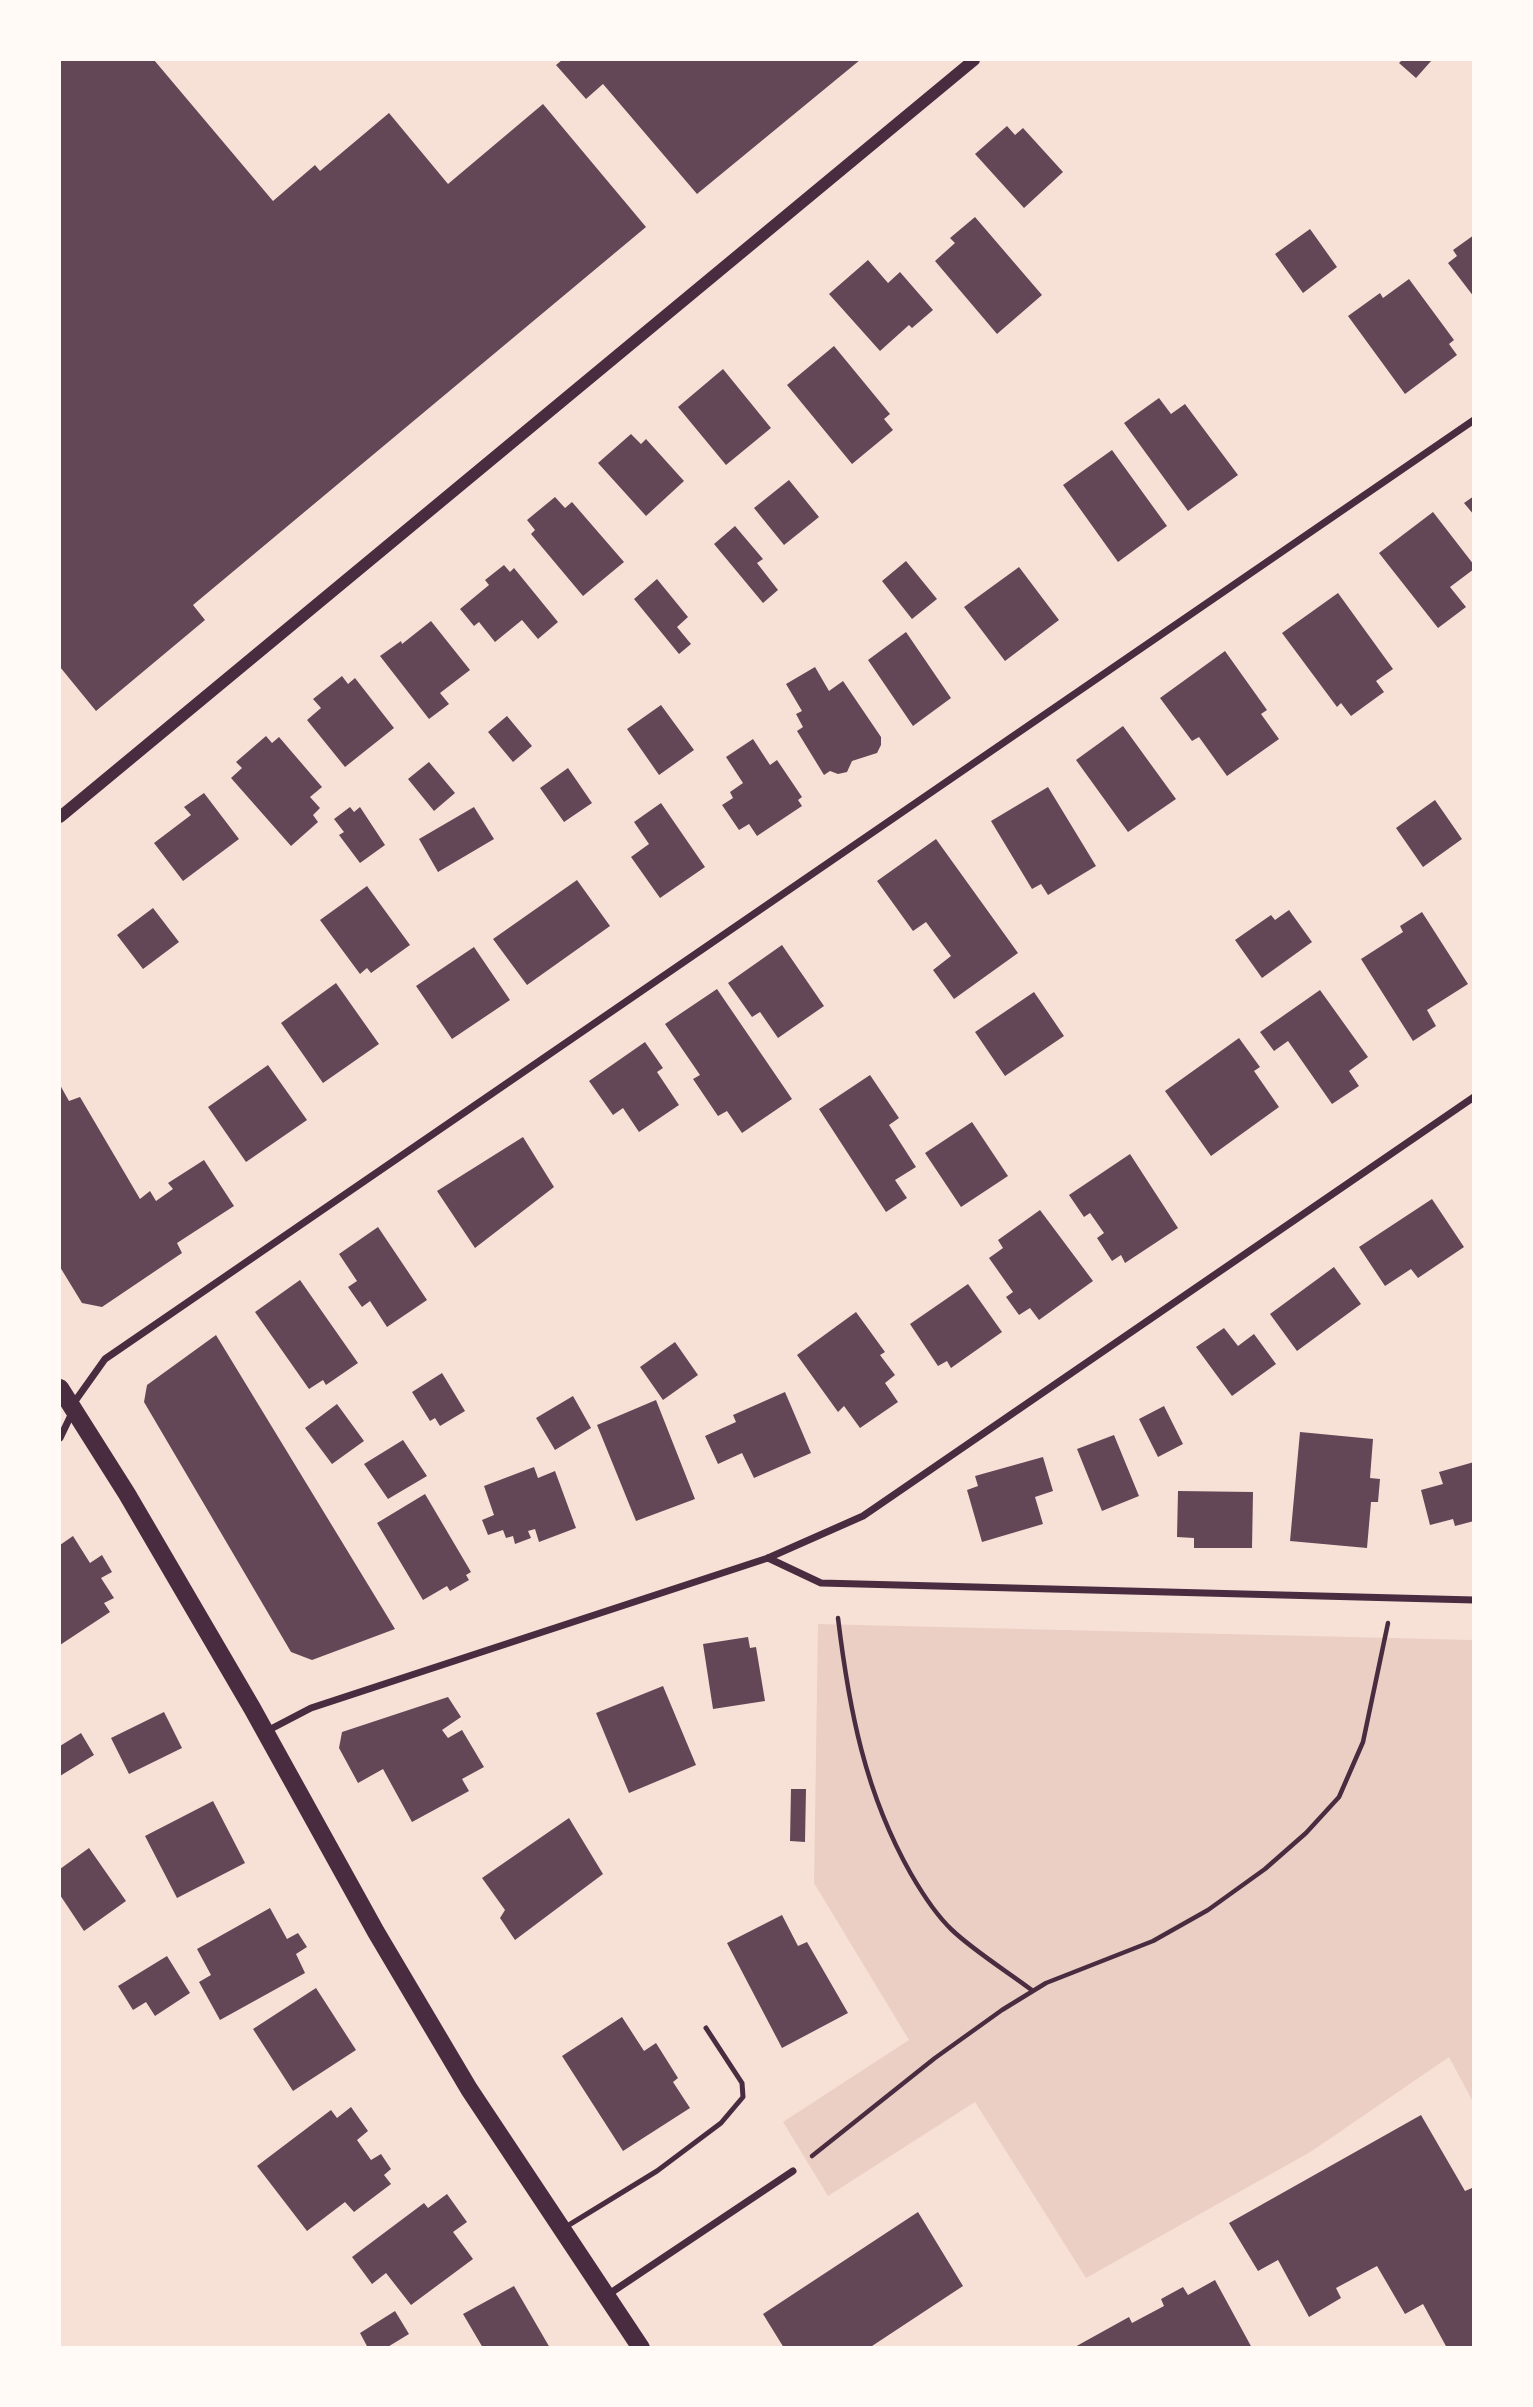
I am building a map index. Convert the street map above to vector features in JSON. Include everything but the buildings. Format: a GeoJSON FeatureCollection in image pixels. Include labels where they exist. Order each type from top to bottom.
{"type":"FeatureCollection","features":[{"type":"Feature","properties":{"kind":"main road"},"geometry":{"type":"LineString","coordinates":[[60,1388],[128,1494],[253,1708],[264,1732],[469,2089],[605,2297],[641,2347]]}},
{"type":"Feature","properties":{"kind":"street"},"geometry":{"type":"LineString","coordinates":[[60,817],[974,60]]}},
{"type":"Feature","properties":{"kind":"street"},"geometry":{"type":"LineString","coordinates":[[60,1438],[72,1409],[105,1359],[1474,420]]}},
{"type":"Feature","properties":{"kind":"street"},"geometry":{"type":"LineString","coordinates":[[264,1732],[311,1708],[768,1558],[863,1516],[1474,1097]]}},
{"type":"Feature","properties":{"kind":"street"},"geometry":{"type":"LineString","coordinates":[[768,1558],[821,1583],[1474,1600]]}},
{"type":"Feature","properties":{"kind":"street"},"geometry":{"type":"LineString","coordinates":[[605,2297],[793,2171]]}},
{"type":"Feature","properties":{"kind":"lane"},"geometry":{"type":"LineString","coordinates":[[561,2229],[657,2171],[721,2123],[743,2097],[741,2083],[706,2028]]}},
{"type":"Feature","properties":{"kind":"path"},"geometry":{"type":"LineString","coordinates":[[793,2171],[935,2058],[1033,1991],[1046,1983],[1153,1941],[1208,1910],[1265,1869],[1306,1833],[1339,1797],[1363,1742],[1393,1598]]}},
{"type":"Feature","properties":{"kind":"path"},"geometry":{"type":"LineString","coordinates":[[838,1618],[850,1703],[868,1779],[893,1842],[923,1894],[951,1929],[1033,1991]]}},
{"type":"Feature","properties":{"kind":"shaded area"},"geometry":{"type":"Polygon","coordinates":[[[818,1624],[1473,1640],[1473,2102],[1449,2057],[1312,2151],[1086,2278],[975,2102],[828,2196],[783,2122],[909,2040],[814,1883],[818,1624]]]}}]}
